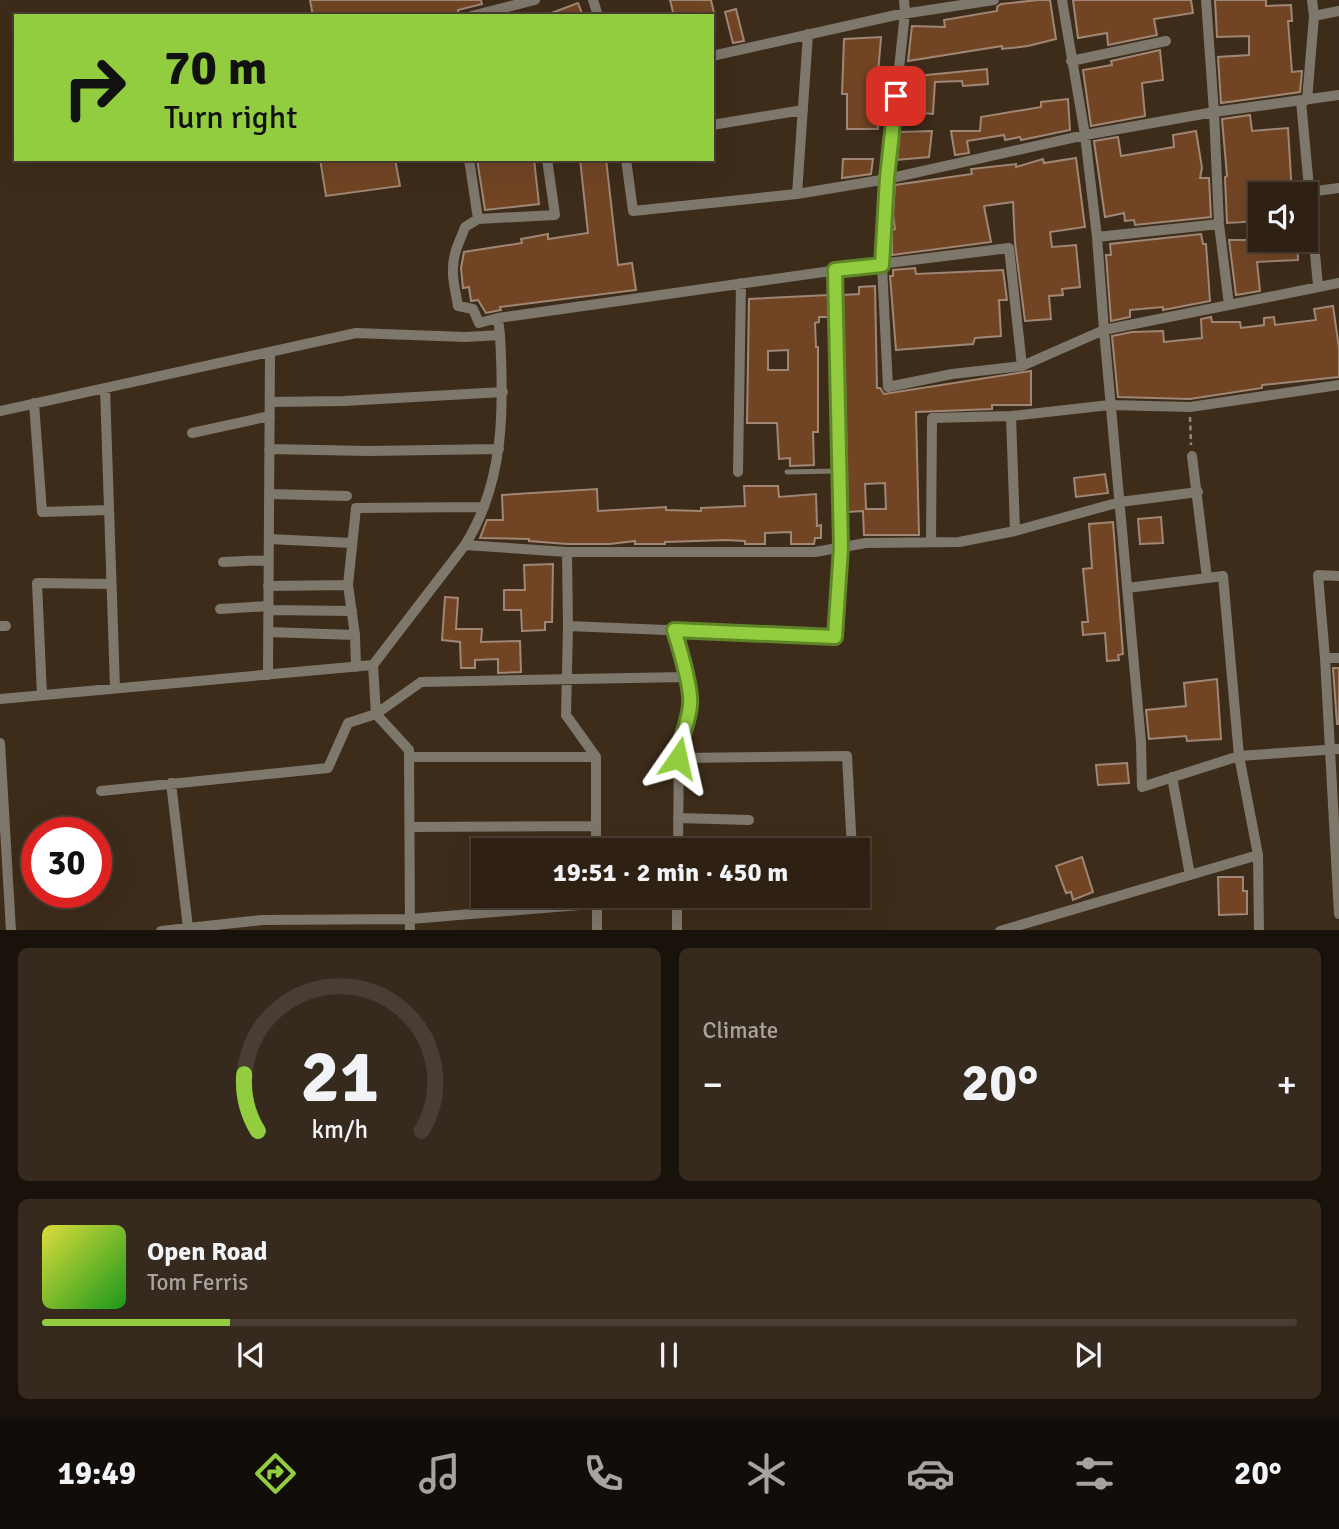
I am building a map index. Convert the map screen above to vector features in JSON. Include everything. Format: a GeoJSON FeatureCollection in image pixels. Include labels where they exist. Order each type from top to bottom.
{"type":"FeatureCollection","features":[{"type":"Feature","properties":{"kind":"street"},"geometry":{"type":"LineString","coordinates":[[479,14],[535,0]]}},
{"type":"Feature","properties":{"kind":"street"},"geometry":{"type":"LineString","coordinates":[[904,0],[905,13],[887,178],[882,265],[888,387],[952,374],[1022,366],[1104,330],[1339,283]]}},
{"type":"Feature","properties":{"kind":"street"},"geometry":{"type":"LineString","coordinates":[[714,56],[905,13],[994,0]]}},
{"type":"Feature","properties":{"kind":"street"},"geometry":{"type":"LineString","coordinates":[[1062,0],[1085,135],[1097,237],[1141,742],[1142,787],[1239,756],[1334,749]]}},
{"type":"Feature","properties":{"kind":"street"},"geometry":{"type":"LineString","coordinates":[[1206,0],[1219,224],[1229,305]]}},
{"type":"Feature","properties":{"kind":"street"},"geometry":{"type":"LineString","coordinates":[[1308,182],[1304,100],[1314,16],[1312,0]]}},
{"type":"Feature","properties":{"kind":"street"},"geometry":{"type":"LineString","coordinates":[[1314,16],[1339,11]]}},
{"type":"Feature","properties":{"kind":"street"},"geometry":{"type":"LineString","coordinates":[[797,194],[808,34]]}},
{"type":"Feature","properties":{"kind":"street"},"geometry":{"type":"LineString","coordinates":[[1071,61],[1166,41]]}},
{"type":"Feature","properties":{"kind":"street"},"geometry":{"type":"LineString","coordinates":[[626,161],[633,211],[797,194],[887,178],[1085,135],[1214,112],[1339,96]]}},
{"type":"Feature","properties":{"kind":"street"},"geometry":{"type":"LineString","coordinates":[[714,125],[803,110]]}},
{"type":"Feature","properties":{"kind":"street"},"geometry":{"type":"LineString","coordinates":[[469,161],[478,219]]}},
{"type":"Feature","properties":{"kind":"street"},"geometry":{"type":"LineString","coordinates":[[547,161],[555,215],[478,219],[465,227],[461,242],[455,250],[452,270],[458,306],[472,309],[479,323],[741,283],[1009,248],[1022,366]]}},
{"type":"Feature","properties":{"kind":"street"},"geometry":{"type":"LineString","coordinates":[[1318,191],[1339,188]]}},
{"type":"Feature","properties":{"kind":"street"},"geometry":{"type":"LineString","coordinates":[[1097,237],[1219,224]]}},
{"type":"Feature","properties":{"kind":"street"},"geometry":{"type":"LineString","coordinates":[[1315,252],[1318,286]]}},
{"type":"Feature","properties":{"kind":"street"},"geometry":{"type":"LineString","coordinates":[[568,626],[835,637],[841,547],[835,270]]}},
{"type":"Feature","properties":{"kind":"street"},"geometry":{"type":"LineString","coordinates":[[738,472],[741,283]]}},
{"type":"Feature","properties":{"kind":"street"},"geometry":{"type":"LineString","coordinates":[[410,925],[409,754],[376,714],[373,665],[465,545],[477,526],[484,507],[496,473],[499,449],[503,393],[498,318]]}},
{"type":"Feature","properties":{"kind":"street"},"geometry":{"type":"LineString","coordinates":[[0,411],[356,333],[466,337],[500,335]]}},
{"type":"Feature","properties":{"kind":"street"},"geometry":{"type":"LineString","coordinates":[[268,675],[270,353]]}},
{"type":"Feature","properties":{"kind":"street"},"geometry":{"type":"LineString","coordinates":[[931,542],[932,418],[1011,416],[1110,405],[1190,407],[1339,385]]}},
{"type":"Feature","properties":{"kind":"street"},"geometry":{"type":"LineString","coordinates":[[105,388],[115,688]]}},
{"type":"Feature","properties":{"kind":"street"},"geometry":{"type":"LineString","coordinates":[[270,402],[503,393]]}},
{"type":"Feature","properties":{"kind":"street"},"geometry":{"type":"LineString","coordinates":[[34,404],[42,512],[109,510]]}},
{"type":"Feature","properties":{"kind":"street"},"geometry":{"type":"LineString","coordinates":[[192,433],[270,416]]}},
{"type":"Feature","properties":{"kind":"street"},"geometry":{"type":"LineString","coordinates":[[1011,416],[1015,531]]}},
{"type":"Feature","properties":{"kind":"street"},"geometry":{"type":"LineString","coordinates":[[270,449],[499,449]]}},
{"type":"Feature","properties":{"kind":"street"},"geometry":{"type":"LineString","coordinates":[[1192,456],[1207,578]]}},
{"type":"Feature","properties":{"kind":"street"},"geometry":{"type":"LineString","coordinates":[[465,545],[567,552],[815,551],[866,543],[959,542],[1015,531],[1120,502],[1198,492]]}},
{"type":"Feature","properties":{"kind":"street"},"geometry":{"type":"LineString","coordinates":[[269,494],[347,496]]}},
{"type":"Feature","properties":{"kind":"street"},"geometry":{"type":"LineString","coordinates":[[356,667],[355,635],[348,585],[356,508],[484,507]]}},
{"type":"Feature","properties":{"kind":"street"},"geometry":{"type":"LineString","coordinates":[[269,539],[352,543]]}},
{"type":"Feature","properties":{"kind":"street"},"geometry":{"type":"LineString","coordinates":[[567,552],[566,715],[596,757],[596,838]]}},
{"type":"Feature","properties":{"kind":"street"},"geometry":{"type":"LineString","coordinates":[[223,562],[269,560]]}},
{"type":"Feature","properties":{"kind":"street"},"geometry":{"type":"LineString","coordinates":[[1339,576],[1318,575],[1334,749],[1339,914]]}},
{"type":"Feature","properties":{"kind":"street"},"geometry":{"type":"LineString","coordinates":[[1128,588],[1223,576],[1239,756],[1258,855],[1259,930]]}},
{"type":"Feature","properties":{"kind":"street"},"geometry":{"type":"LineString","coordinates":[[41,695],[37,583],[111,584]]}},
{"type":"Feature","properties":{"kind":"street"},"geometry":{"type":"LineString","coordinates":[[268,586],[348,585]]}},
{"type":"Feature","properties":{"kind":"street"},"geometry":{"type":"LineString","coordinates":[[220,609],[352,611]]}},
{"type":"Feature","properties":{"kind":"street"},"geometry":{"type":"LineString","coordinates":[[674,630],[691,704],[679,746],[678,838]]}},
{"type":"Feature","properties":{"kind":"street"},"geometry":{"type":"LineString","coordinates":[[268,632],[355,635]]}},
{"type":"Feature","properties":{"kind":"street"},"geometry":{"type":"LineString","coordinates":[[1325,658],[1339,658]]}},
{"type":"Feature","properties":{"kind":"street"},"geometry":{"type":"LineString","coordinates":[[0,699],[373,665]]}},
{"type":"Feature","properties":{"kind":"street"},"geometry":{"type":"LineString","coordinates":[[101,791],[328,768],[348,723],[376,714],[421,682],[685,677]]}},
{"type":"Feature","properties":{"kind":"street"},"geometry":{"type":"LineString","coordinates":[[0,743],[11,930]]}},
{"type":"Feature","properties":{"kind":"street"},"geometry":{"type":"LineString","coordinates":[[409,754],[596,757]]}},
{"type":"Feature","properties":{"kind":"street"},"geometry":{"type":"LineString","coordinates":[[678,758],[847,756],[851,838]]}},
{"type":"Feature","properties":{"kind":"street"},"geometry":{"type":"LineString","coordinates":[[1172,777],[1190,875]]}},
{"type":"Feature","properties":{"kind":"street"},"geometry":{"type":"LineString","coordinates":[[171,783],[188,928]]}},
{"type":"Feature","properties":{"kind":"street"},"geometry":{"type":"LineString","coordinates":[[678,818],[749,820]]}},
{"type":"Feature","properties":{"kind":"street"},"geometry":{"type":"LineString","coordinates":[[410,827],[596,826]]}},
{"type":"Feature","properties":{"kind":"street"},"geometry":{"type":"LineString","coordinates":[[1000,930],[1258,855]]}},
{"type":"Feature","properties":{"kind":"street"},"geometry":{"type":"LineString","coordinates":[[161,930],[262,920],[410,925],[537,908]]}},
{"type":"Feature","properties":{"kind":"street"},"geometry":{"type":"LineString","coordinates":[[597,908],[597,930]]}},
{"type":"Feature","properties":{"kind":"street"},"geometry":{"type":"LineString","coordinates":[[677,908],[677,930]]}},
{"type":"Feature","properties":{"kind":"lane"},"geometry":{"type":"LineString","coordinates":[[787,472],[838,471]]}},
{"type":"Feature","properties":{"kind":"path"},"geometry":{"type":"LineString","coordinates":[[1190,407],[1192,456]]}},
{"type":"Feature","properties":{"kind":"building"},"geometry":{"type":"Polygon","coordinates":[[[310,0],[481,0],[482,4],[458,10],[458,13],[453,14],[313,14],[310,0]]]}},
{"type":"Feature","properties":{"kind":"building"},"geometry":{"type":"Polygon","coordinates":[[[670,0],[711,0],[714,13],[711,14],[674,14],[670,0]]]}},
{"type":"Feature","properties":{"kind":"building"},"geometry":{"type":"Polygon","coordinates":[[[1050,0],[1056,39],[1028,46],[1002,49],[1002,46],[908,61],[912,26],[945,27],[944,20],[997,11],[1001,4],[1050,0]]]}},
{"type":"Feature","properties":{"kind":"building"},"geometry":{"type":"Polygon","coordinates":[[[1073,0],[1191,0],[1193,13],[1154,19],[1157,35],[1108,45],[1107,33],[1078,38],[1073,0]]]}},
{"type":"Feature","properties":{"kind":"building"},"geometry":{"type":"Polygon","coordinates":[[[1215,0],[1266,0],[1266,6],[1291,5],[1292,21],[1288,21],[1292,72],[1302,71],[1300,92],[1221,103],[1218,57],[1249,55],[1249,36],[1217,37],[1215,0]]]}},
{"type":"Feature","properties":{"kind":"building"},"geometry":{"type":"Polygon","coordinates":[[[578,3],[582,14],[549,14],[578,3]]]}},
{"type":"Feature","properties":{"kind":"building"},"geometry":{"type":"Polygon","coordinates":[[[736,9],[744,41],[733,43],[725,12],[736,9]]]}},
{"type":"Feature","properties":{"kind":"building"},"geometry":{"type":"Polygon","coordinates":[[[881,37],[878,74],[881,74],[881,91],[877,91],[878,129],[847,129],[847,94],[842,94],[844,39],[881,37]]]}},
{"type":"Feature","properties":{"kind":"building"},"geometry":{"type":"Polygon","coordinates":[[[1160,50],[1163,80],[1142,83],[1145,116],[1091,126],[1083,70],[1112,65],[1111,61],[1160,50]]]}},
{"type":"Feature","properties":{"kind":"building"},"geometry":{"type":"Polygon","coordinates":[[[987,69],[988,84],[963,86],[962,81],[935,82],[933,114],[902,111],[906,77],[987,69]]]}},
{"type":"Feature","properties":{"kind":"building"},"geometry":{"type":"Polygon","coordinates":[[[1068,99],[1070,130],[1021,140],[1020,137],[1005,140],[1004,135],[967,141],[969,153],[955,155],[951,131],[980,131],[981,117],[1041,107],[1041,102],[1068,99]]]}},
{"type":"Feature","properties":{"kind":"building"},"geometry":{"type":"Polygon","coordinates":[[[1250,115],[1252,131],[1288,128],[1291,182],[1248,182],[1248,222],[1227,223],[1227,176],[1222,119],[1250,115]]]}},
{"type":"Feature","properties":{"kind":"building"},"geometry":{"type":"Polygon","coordinates":[[[932,131],[929,157],[897,160],[900,132],[932,131]]]}},
{"type":"Feature","properties":{"kind":"building"},"geometry":{"type":"Polygon","coordinates":[[[1196,131],[1202,168],[1200,178],[1209,178],[1211,217],[1135,225],[1134,220],[1125,221],[1124,213],[1105,217],[1094,141],[1118,137],[1121,156],[1174,147],[1173,135],[1196,131]]]}},
{"type":"Feature","properties":{"kind":"building"},"geometry":{"type":"Polygon","coordinates":[[[1076,158],[1085,227],[1050,232],[1052,247],[1076,245],[1080,287],[1062,289],[1063,295],[1049,296],[1051,319],[1025,321],[1015,243],[1013,202],[984,206],[991,242],[892,255],[895,185],[972,174],[971,169],[1016,164],[1016,167],[1043,159],[1044,163],[1076,158]]]}},
{"type":"Feature","properties":{"kind":"building"},"geometry":{"type":"Polygon","coordinates":[[[843,159],[873,159],[871,174],[842,178],[843,159]]]}},
{"type":"Feature","properties":{"kind":"building"},"geometry":{"type":"Polygon","coordinates":[[[320,161],[395,161],[400,186],[326,196],[320,161]]]}},
{"type":"Feature","properties":{"kind":"building"},"geometry":{"type":"Polygon","coordinates":[[[477,161],[534,161],[539,204],[485,210],[477,161]]]}},
{"type":"Feature","properties":{"kind":"building"},"geometry":{"type":"Polygon","coordinates":[[[580,161],[606,161],[618,265],[632,263],[636,290],[500,307],[501,310],[486,313],[478,300],[471,301],[469,287],[463,288],[461,268],[464,252],[522,243],[521,239],[548,234],[548,239],[588,233],[580,161]]]}},
{"type":"Feature","properties":{"kind":"building"},"geometry":{"type":"Polygon","coordinates":[[[1201,234],[1203,244],[1206,244],[1210,301],[1163,310],[1163,307],[1130,310],[1130,317],[1111,321],[1106,255],[1111,255],[1110,244],[1201,234]]]}},
{"type":"Feature","properties":{"kind":"building"},"geometry":{"type":"Polygon","coordinates":[[[1229,240],[1248,240],[1248,252],[1298,252],[1298,260],[1257,262],[1260,291],[1236,295],[1229,240]]]}},
{"type":"Feature","properties":{"kind":"building"},"geometry":{"type":"Polygon","coordinates":[[[915,268],[916,274],[1003,270],[1007,300],[999,300],[1001,336],[975,338],[973,344],[896,350],[890,276],[893,276],[893,270],[915,268]]]}},
{"type":"Feature","properties":{"kind":"building"},"geometry":{"type":"Polygon","coordinates":[[[875,286],[877,388],[884,394],[1031,371],[1031,405],[992,405],[992,409],[916,412],[919,535],[864,535],[863,511],[848,512],[843,295],[859,294],[859,287],[875,286]],[[885,483],[865,484],[866,509],[886,509],[885,483]]]}},
{"type":"Feature","properties":{"kind":"building"},"geometry":{"type":"Polygon","coordinates":[[[828,295],[828,317],[819,317],[819,322],[815,323],[818,347],[818,432],[813,432],[814,465],[790,466],[790,458],[779,459],[777,423],[747,423],[749,299],[828,295]],[[788,350],[768,351],[768,370],[788,370],[788,350]]]}},
{"type":"Feature","properties":{"kind":"building"},"geometry":{"type":"Polygon","coordinates":[[[1333,306],[1339,348],[1339,377],[1262,385],[1262,388],[1190,399],[1118,397],[1112,336],[1163,331],[1164,342],[1202,338],[1201,319],[1211,317],[1212,322],[1240,322],[1241,328],[1264,325],[1264,318],[1274,317],[1275,325],[1316,320],[1314,309],[1333,306]]]}},
{"type":"Feature","properties":{"kind":"building"},"geometry":{"type":"Polygon","coordinates":[[[1105,474],[1108,493],[1076,497],[1074,478],[1105,474]]]}},
{"type":"Feature","properties":{"kind":"building"},"geometry":{"type":"Polygon","coordinates":[[[744,486],[778,486],[779,497],[816,494],[817,526],[821,525],[821,538],[815,538],[814,544],[791,544],[791,532],[765,533],[765,544],[726,540],[665,544],[635,544],[635,541],[567,544],[529,539],[480,538],[487,520],[503,520],[502,495],[597,489],[598,511],[666,507],[666,510],[701,511],[701,508],[745,506],[744,486]]]}},
{"type":"Feature","properties":{"kind":"building"},"geometry":{"type":"Polygon","coordinates":[[[1161,517],[1163,543],[1140,544],[1138,519],[1161,517]]]}},
{"type":"Feature","properties":{"kind":"building"},"geometry":{"type":"Polygon","coordinates":[[[1113,522],[1123,654],[1118,655],[1119,660],[1107,661],[1105,633],[1083,635],[1082,622],[1088,622],[1083,569],[1092,568],[1089,524],[1113,522]]]}},
{"type":"Feature","properties":{"kind":"building"},"geometry":{"type":"Polygon","coordinates":[[[553,564],[552,622],[545,622],[545,630],[522,631],[521,610],[504,610],[504,590],[525,590],[524,565],[553,564]]]}},
{"type":"Feature","properties":{"kind":"building"},"geometry":{"type":"Polygon","coordinates":[[[445,597],[458,598],[456,629],[482,629],[481,642],[520,641],[521,672],[498,673],[498,659],[475,660],[475,668],[461,668],[460,642],[442,640],[445,597]]]}},
{"type":"Feature","properties":{"kind":"building"},"geometry":{"type":"Polygon","coordinates":[[[1333,668],[1339,668],[1339,724],[1337,724],[1333,668]]]}},
{"type":"Feature","properties":{"kind":"building"},"geometry":{"type":"Polygon","coordinates":[[[1217,679],[1221,739],[1187,741],[1186,736],[1149,739],[1146,710],[1186,706],[1184,683],[1217,679]]]}},
{"type":"Feature","properties":{"kind":"building"},"geometry":{"type":"Polygon","coordinates":[[[1127,763],[1129,783],[1098,785],[1096,765],[1127,763]]]}},
{"type":"Feature","properties":{"kind":"building"},"geometry":{"type":"Polygon","coordinates":[[[1082,857],[1093,892],[1073,900],[1071,892],[1066,893],[1056,866],[1082,857]]]}},
{"type":"Feature","properties":{"kind":"building"},"geometry":{"type":"Polygon","coordinates":[[[1218,877],[1243,877],[1243,891],[1247,891],[1247,914],[1219,915],[1218,877]]]}},
{"type":"Feature","properties":{"kind":"route"},"geometry":{"type":"LineString","coordinates":[[678,758],[691,704],[674,630],[835,637],[841,547],[835,270],[882,265],[887,178],[896,96]]}}]}
